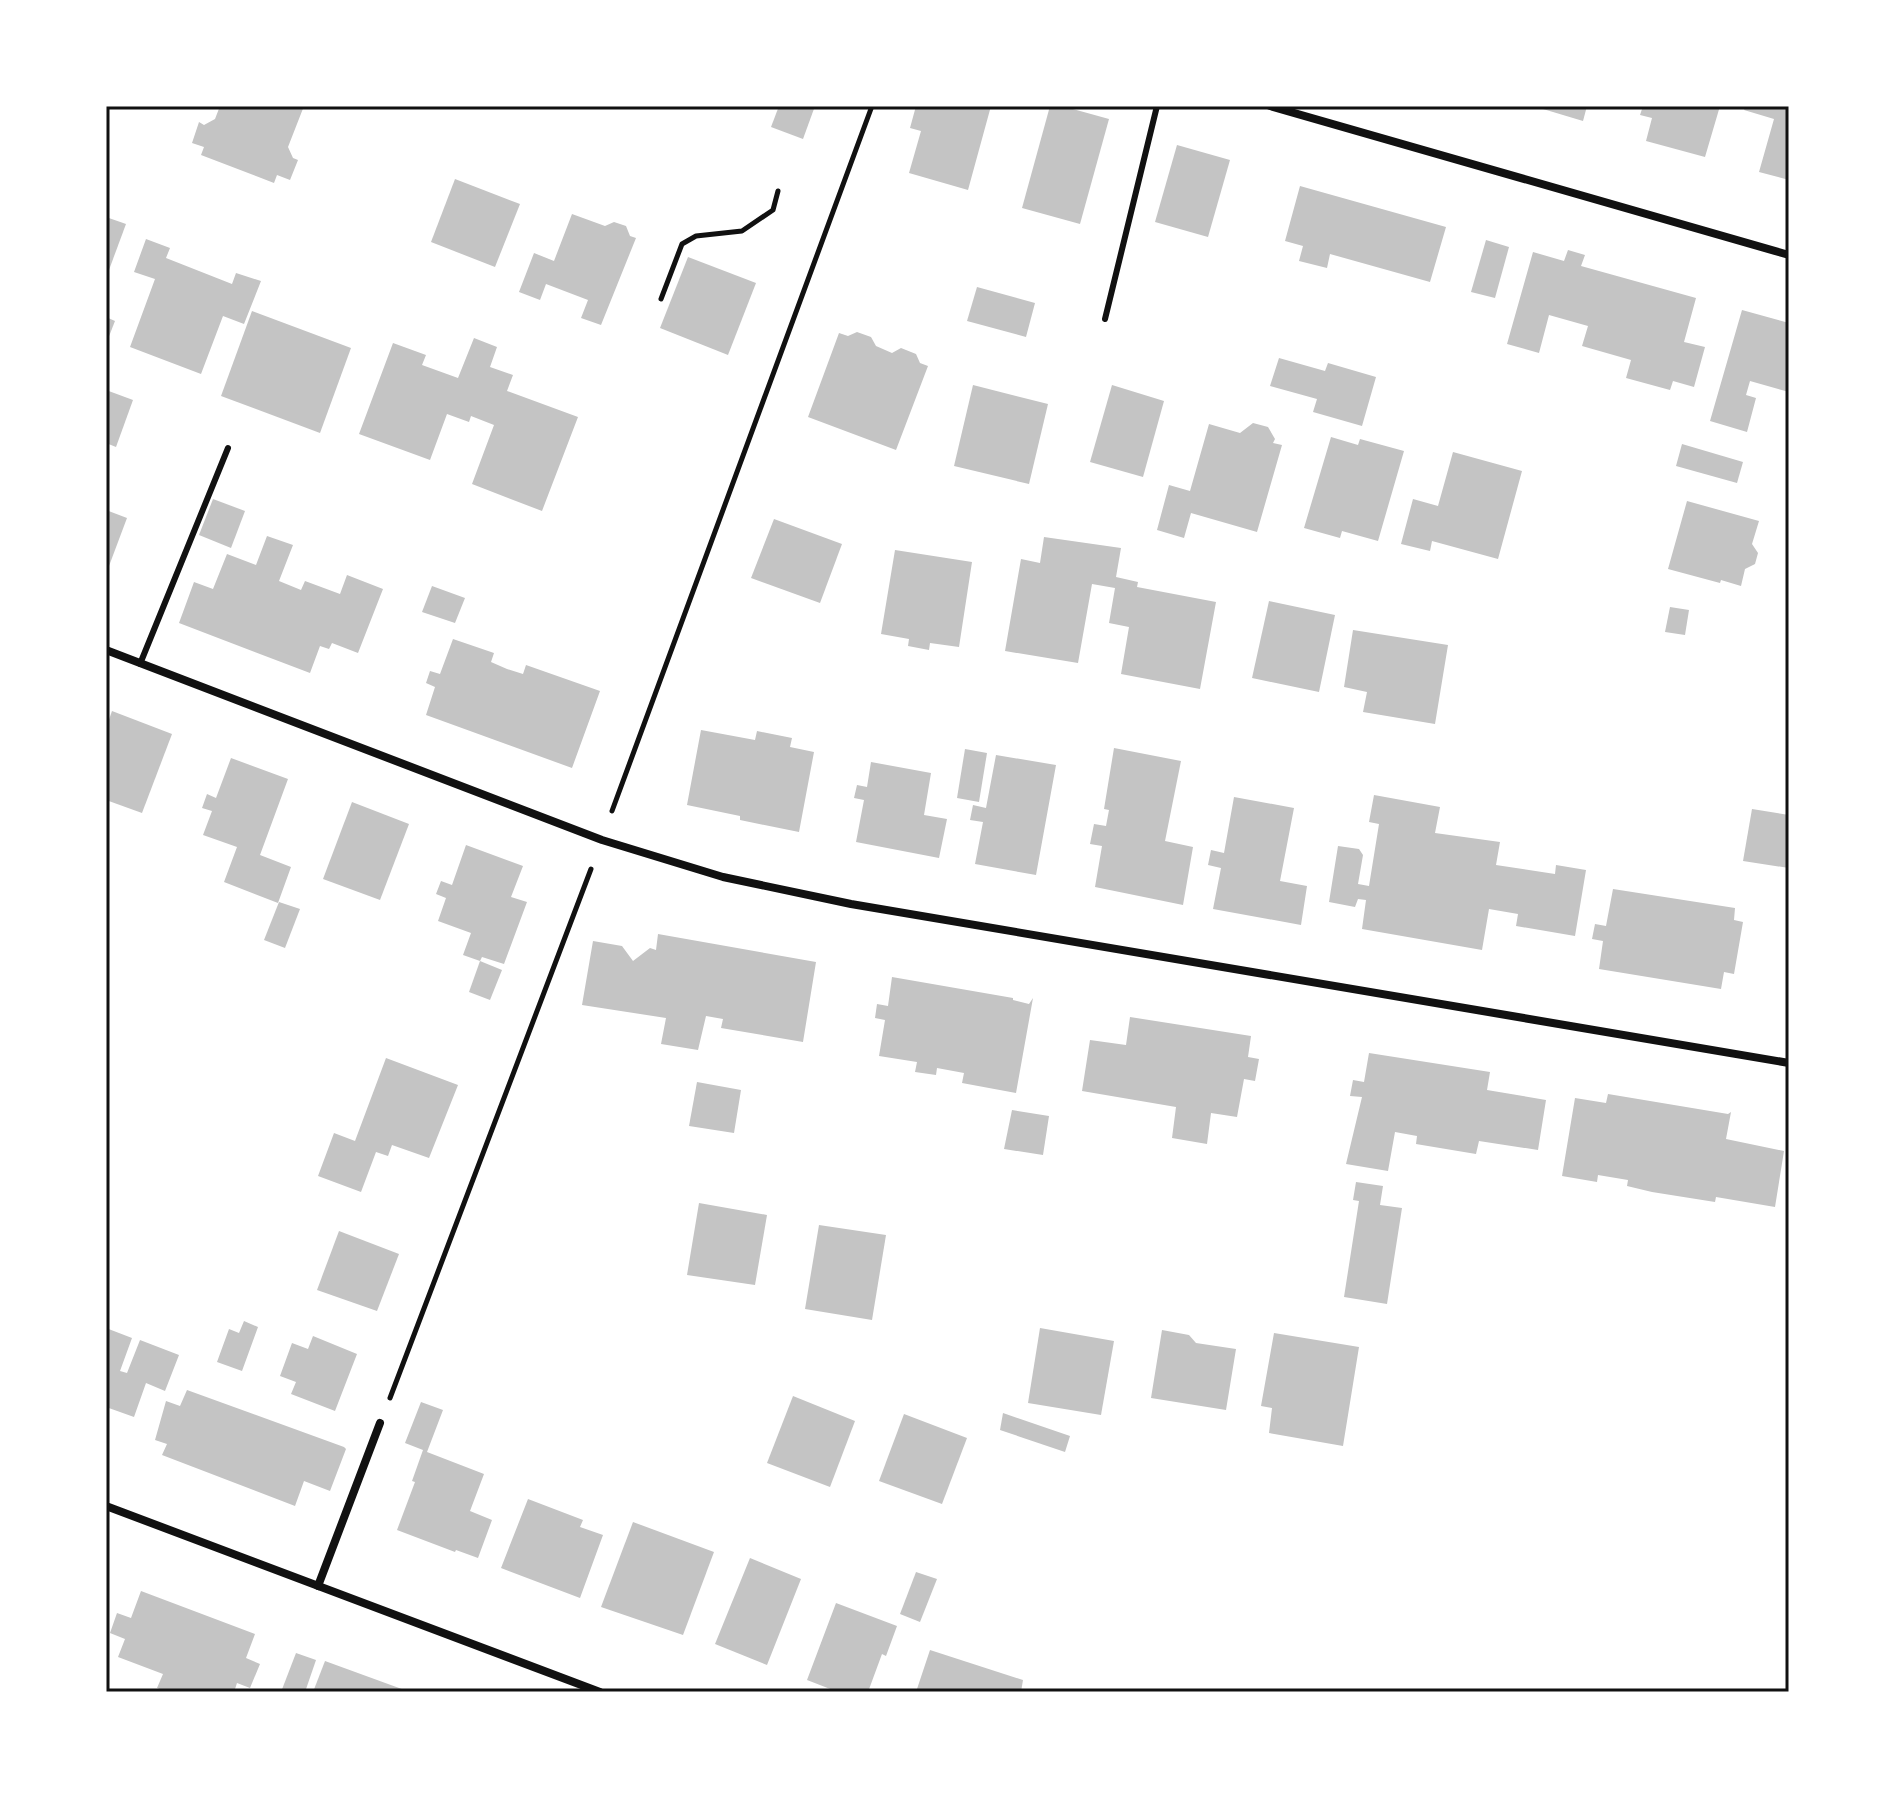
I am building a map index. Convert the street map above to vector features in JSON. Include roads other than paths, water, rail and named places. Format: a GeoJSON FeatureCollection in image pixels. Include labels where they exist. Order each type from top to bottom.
{"type":"FeatureCollection","features":[{"type":"Feature","properties":{"kind":"street"},"geometry":{"type":"LineString","coordinates":[[1270,106],[1789,255]]}},
{"type":"Feature","properties":{"kind":"street"},"geometry":{"type":"LineString","coordinates":[[106,650],[602,840],[723,877],[851,904],[1789,1063]]}},
{"type":"Feature","properties":{"kind":"street"},"geometry":{"type":"LineString","coordinates":[[318,1586],[380,1423]]}},
{"type":"Feature","properties":{"kind":"street"},"geometry":{"type":"LineString","coordinates":[[106,1506],[600,1692]]}},
{"type":"Feature","properties":{"kind":"lane"},"geometry":{"type":"LineString","coordinates":[[1105,319],[1157,106]]}},
{"type":"Feature","properties":{"kind":"lane"},"geometry":{"type":"LineString","coordinates":[[140,664],[228,448]]}}]}
